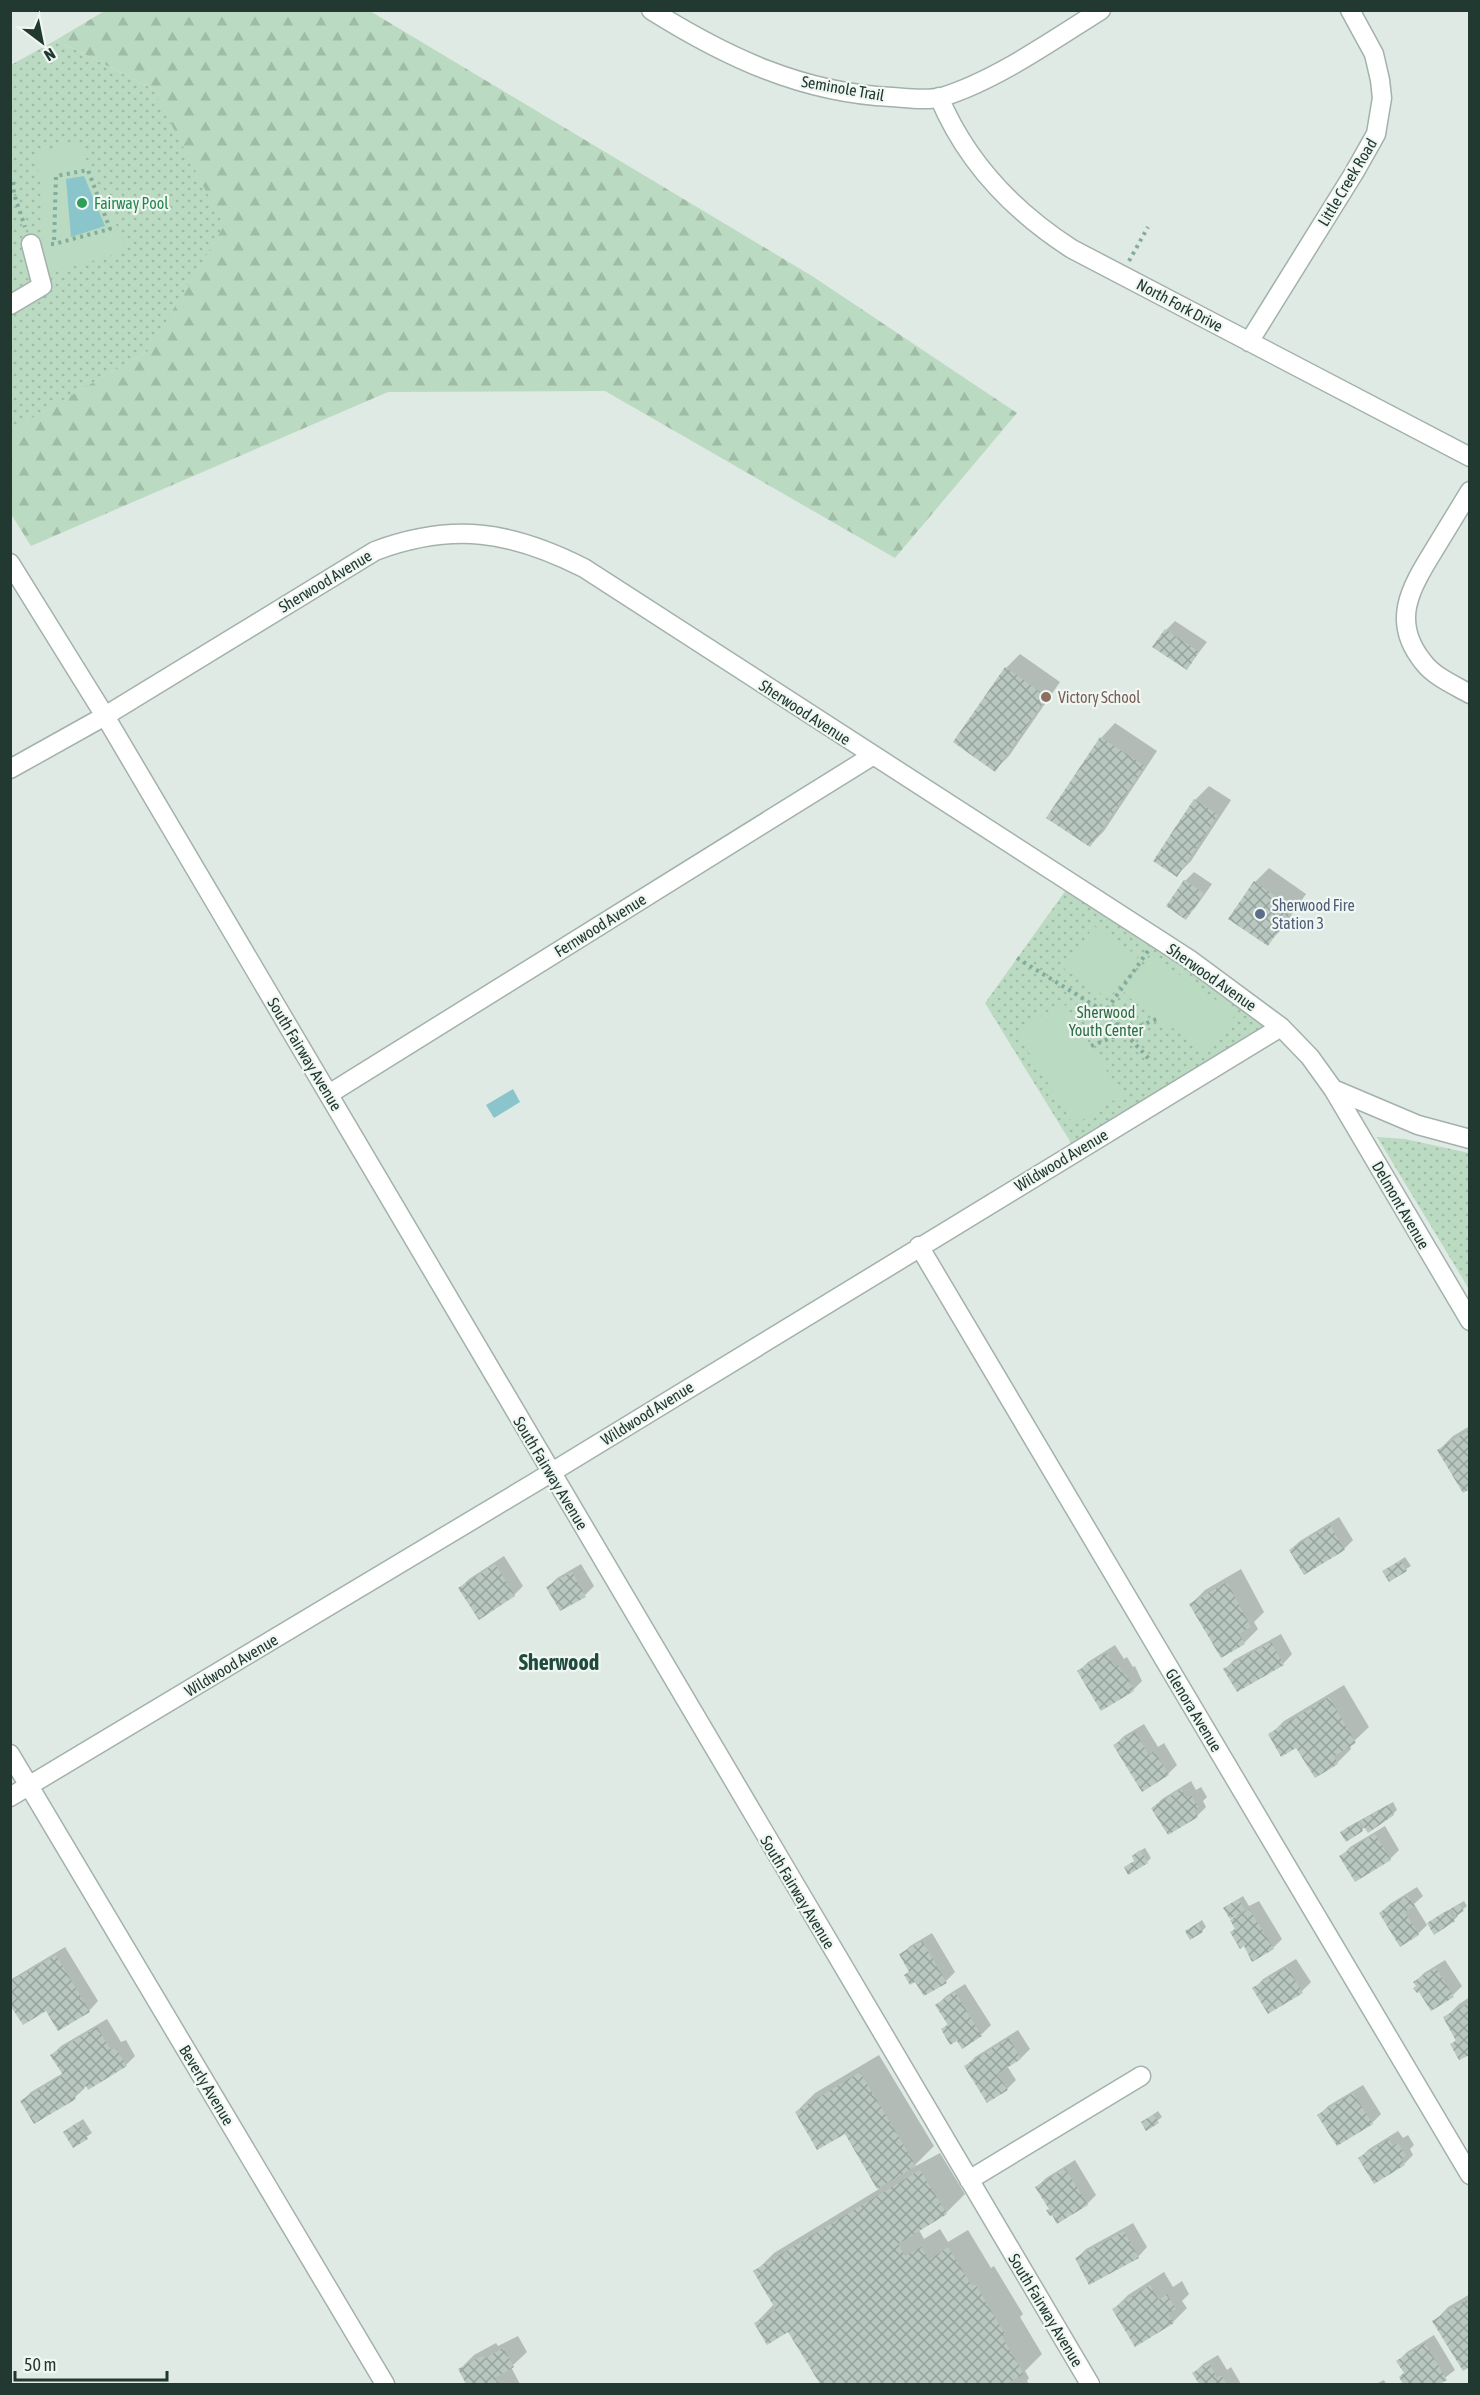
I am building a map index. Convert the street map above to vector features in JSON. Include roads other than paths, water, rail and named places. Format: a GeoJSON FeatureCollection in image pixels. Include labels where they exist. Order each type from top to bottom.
{"type":"FeatureCollection","features":[{"type":"Feature","properties":{"kind":"street","name":"Seminole Trail"},"geometry":{"type":"LineString","coordinates":[[651,10],[722,52],[766,71],[811,85],[866,96],[939,98],[972,85],[1018,61],[1101,10]]}},
{"type":"Feature","properties":{"kind":"street","name":"Little Creek Road"},"geometry":{"type":"LineString","coordinates":[[1249,342],[1376,134],[1382,98],[1380,80],[1374,54],[1350,10]]}},
{"type":"Feature","properties":{"kind":"street","name":"North Fork Drive"},"geometry":{"type":"LineString","coordinates":[[939,98],[966,149],[994,185],[1021,212],[1058,240],[1470,457]]}},
{"type":"Feature","properties":{"kind":"street"},"geometry":{"type":"LineString","coordinates":[[10,305],[42,286],[31,244]]}},
{"type":"Feature","properties":{"kind":"street"},"geometry":{"type":"LineString","coordinates":[[1470,491],[1412,586],[1406,606],[1407,627],[1413,647],[1425,664],[1435,673],[1470,694]]}},
{"type":"Feature","properties":{"kind":"street","name":"Sherwood Avenue"},"geometry":{"type":"LineString","coordinates":[[10,770],[105,716],[367,555],[403,541],[432,535],[498,536],[520,541],[553,552],[584,567],[872,756],[1189,959],[1281,1027],[1310,1057],[1333,1089]]}},
{"type":"Feature","properties":{"kind":"street","name":"South Fairway Avenue"},"geometry":{"type":"LineString","coordinates":[[10,563],[105,716],[1090,2385]]}},
{"type":"Feature","properties":{"kind":"street","name":"Fernwood Avenue"},"geometry":{"type":"LineString","coordinates":[[329,1094],[872,756]]}},
{"type":"Feature","properties":{"kind":"street","name":"Wildwood Avenue"},"geometry":{"type":"LineString","coordinates":[[10,1797],[550,1473],[1281,1027]]}},
{"type":"Feature","properties":{"kind":"street"},"geometry":{"type":"LineString","coordinates":[[1333,1089],[1418,1125],[1470,1139]]}},
{"type":"Feature","properties":{"kind":"street","name":"Delmont Avenue"},"geometry":{"type":"LineString","coordinates":[[1333,1089],[1470,1321]]}},
{"type":"Feature","properties":{"kind":"street","name":"Glenora Avenue"},"geometry":{"type":"LineString","coordinates":[[919,1246],[1470,2175]]}},
{"type":"Feature","properties":{"kind":"street","name":"Beverly Avenue"},"geometry":{"type":"LineString","coordinates":[[10,1754],[385,2385]]}},
{"type":"Feature","properties":{"kind":"street"},"geometry":{"type":"LineString","coordinates":[[969,2180],[1141,2076]]}},
{"type":"Feature","properties":{"kind":"water","name":"Fairway Pool"},"geometry":{"type":"Polygon","coordinates":[[[84,176],[105,226],[71,237],[66,179],[84,176]]]}},
{"type":"Feature","properties":{"kind":"water"},"geometry":{"type":"Polygon","coordinates":[[[513,1089],[520,1102],[494,1118],[486,1105],[513,1089]]]}},
{"type":"Feature","properties":{"kind":"place","name":"Fairway Pool"},"geometry":{"type":"Point","coordinates":[82,203]}},
{"type":"Feature","properties":{"kind":"place","name":"Victory School"},"geometry":{"type":"Point","coordinates":[1046,697]}},
{"type":"Feature","properties":{"kind":"place","name":"Sherwood Fire Station 3"},"geometry":{"type":"Point","coordinates":[1260,914]}},
{"type":"Feature","properties":{"kind":"district","name":"Sherwood"},"geometry":{"type":"Point","coordinates":[559,1662]}},
{"type":"Feature","properties":{"kind":"park label","name":"Sherwood Youth Center"},"geometry":{"type":"Point","coordinates":[1106,1021]}}]}
